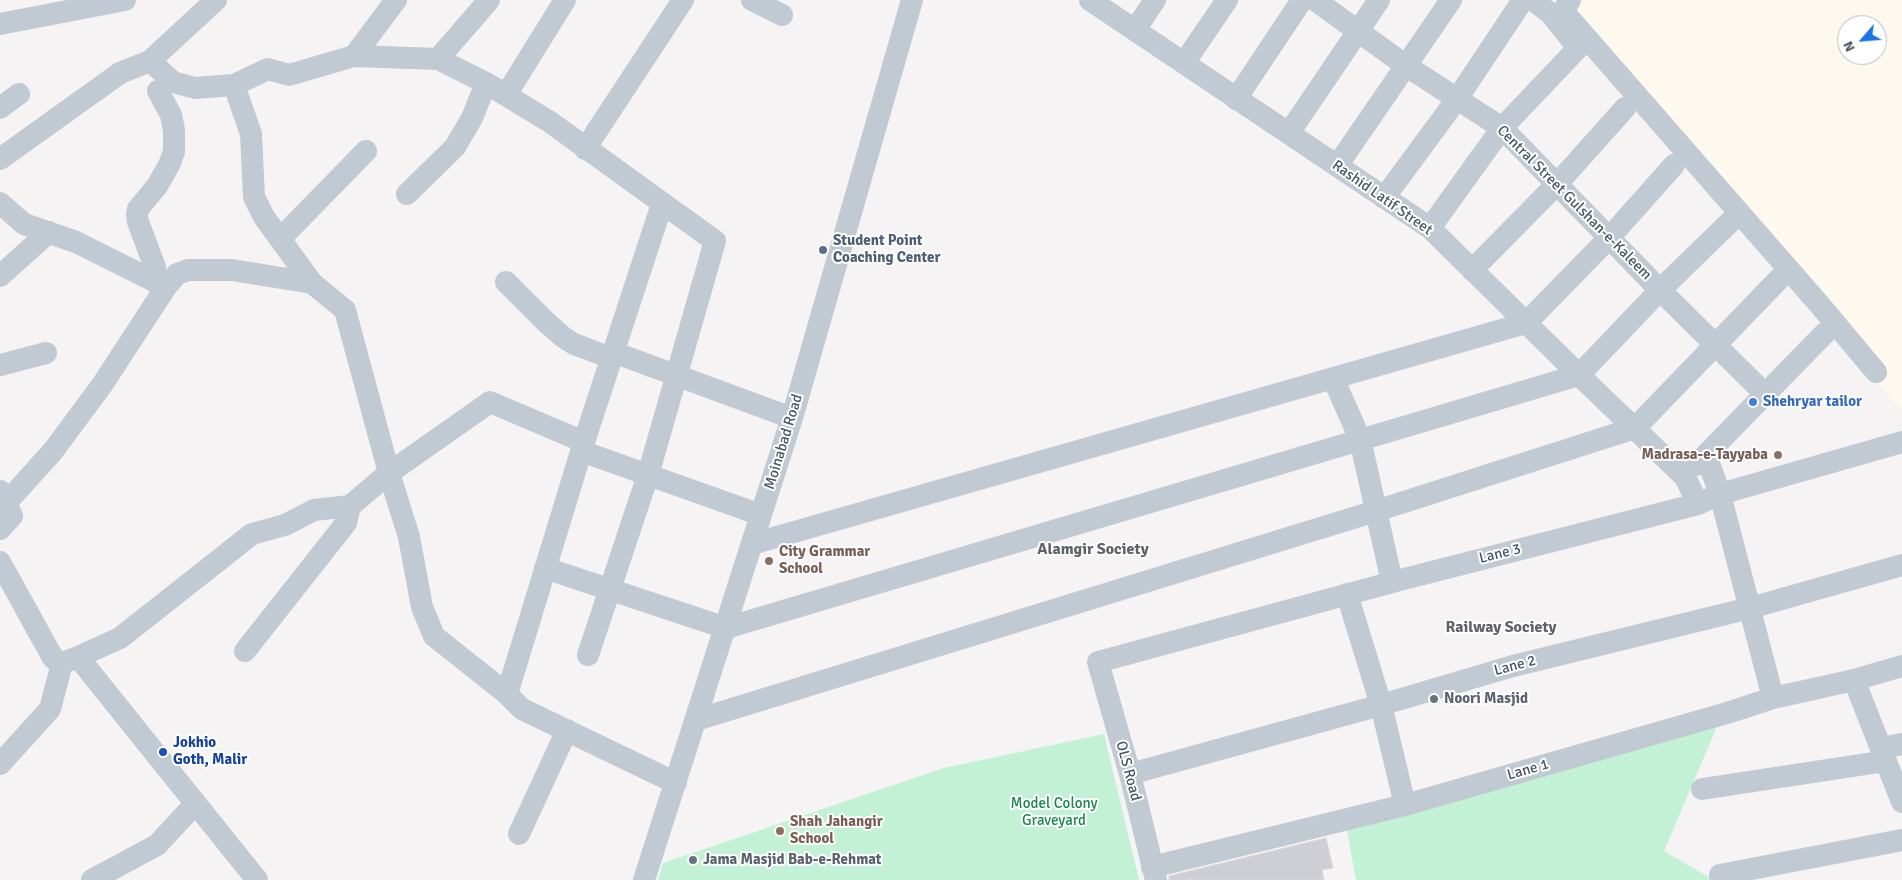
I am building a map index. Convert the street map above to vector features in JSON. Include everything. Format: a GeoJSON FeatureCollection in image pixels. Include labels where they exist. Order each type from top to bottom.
{"type":"FeatureCollection","features":[{"type":"Feature","properties":{"kind":"street"},"geometry":{"type":"LineString","coordinates":[[0,24],[125,0]]}},
{"type":"Feature","properties":{"kind":"street"},"geometry":{"type":"LineString","coordinates":[[0,159],[120,72],[150,61],[216,0]]}},
{"type":"Feature","properties":{"kind":"street"},"geometry":{"type":"LineString","coordinates":[[354,56],[396,0]]}},
{"type":"Feature","properties":{"kind":"street"},"geometry":{"type":"LineString","coordinates":[[438,59],[489,0]]}},
{"type":"Feature","properties":{"kind":"street"},"geometry":{"type":"LineString","coordinates":[[506,95],[565,0]]}},
{"type":"Feature","properties":{"kind":"street"},"geometry":{"type":"LineString","coordinates":[[585,148],[683,0]]}},
{"type":"Feature","properties":{"kind":"street"},"geometry":{"type":"LineString","coordinates":[[752,0],[782,15]]}},
{"type":"Feature","properties":{"kind":"street","name":"Moinabad Road"},"geometry":{"type":"LineString","coordinates":[[644,880],[792,418],[912,0]]}},
{"type":"Feature","properties":{"kind":"street","name":"Rashid Latif Street"},"geometry":{"type":"LineString","coordinates":[[1090,0],[1430,228],[1685,477],[1698,504]]}},
{"type":"Feature","properties":{"kind":"street"},"geometry":{"type":"LineString","coordinates":[[1134,30],[1155,0]]}},
{"type":"Feature","properties":{"kind":"street"},"geometry":{"type":"LineString","coordinates":[[1184,63],[1227,0]]}},
{"type":"Feature","properties":{"kind":"street"},"geometry":{"type":"LineString","coordinates":[[1236,99],[1302,0]]}},
{"type":"Feature","properties":{"kind":"street","name":"Central Street Gulshan-e-Kaleem"},"geometry":{"type":"LineString","coordinates":[[1315,0],[1405,65],[1502,128],[1660,290],[1765,394]]}},
{"type":"Feature","properties":{"kind":"street"},"geometry":{"type":"LineString","coordinates":[[1288,134],[1379,0]]}},
{"type":"Feature","properties":{"kind":"street"},"geometry":{"type":"LineString","coordinates":[[1337,166],[1451,0]]}},
{"type":"Feature","properties":{"kind":"street"},"geometry":{"type":"LineString","coordinates":[[1384,198],[1457,99],[1523,0]]}},
{"type":"Feature","properties":{"kind":"street"},"geometry":{"type":"LineString","coordinates":[[1570,0],[1563,12],[1812,296],[1876,372]]}},
{"type":"Feature","properties":{"kind":"street"},"geometry":{"type":"LineString","coordinates":[[1430,228],[1502,128],[1578,48],[1547,4]]}},
{"type":"Feature","properties":{"kind":"street"},"geometry":{"type":"LineString","coordinates":[[150,61],[173,82],[195,88],[234,84],[268,69],[289,75],[354,56],[438,59],[486,83],[550,122],[715,241],[648,475],[588,655]]}},
{"type":"Feature","properties":{"kind":"street"},"geometry":{"type":"LineString","coordinates":[[407,194],[455,147],[472,118],[486,83]]}},
{"type":"Feature","properties":{"kind":"street"},"geometry":{"type":"LineString","coordinates":[[234,84],[250,134],[254,196],[264,217],[312,283],[345,310],[388,473],[409,537],[422,606],[434,636],[507,694],[522,709],[676,783]]}},
{"type":"Feature","properties":{"kind":"street"},"geometry":{"type":"LineString","coordinates":[[158,91],[171,115],[174,130],[174,152],[157,186],[138,209],[137,215],[160,284]]}},
{"type":"Feature","properties":{"kind":"street"},"geometry":{"type":"LineString","coordinates":[[0,108],[19,94]]}},
{"type":"Feature","properties":{"kind":"street"},"geometry":{"type":"LineString","coordinates":[[1472,270],[1557,184],[1624,108]]}},
{"type":"Feature","properties":{"kind":"street"},"geometry":{"type":"LineString","coordinates":[[280,238],[366,151]]}},
{"type":"Feature","properties":{"kind":"street"},"geometry":{"type":"LineString","coordinates":[[752,544],[1526,323],[1609,238],[1674,164]]}},
{"type":"Feature","properties":{"kind":"street"},"geometry":{"type":"LineString","coordinates":[[0,203],[24,224],[76,242],[160,284]]}},
{"type":"Feature","properties":{"kind":"street"},"geometry":{"type":"LineString","coordinates":[[507,694],[582,447],[662,204]]}},
{"type":"Feature","properties":{"kind":"street"},"geometry":{"type":"LineString","coordinates":[[545,568],[726,628],[1579,375],[1660,290],[1730,222]]}},
{"type":"Feature","properties":{"kind":"street"},"geometry":{"type":"LineString","coordinates":[[0,276],[49,232]]}},
{"type":"Feature","properties":{"kind":"street"},"geometry":{"type":"LineString","coordinates":[[0,530],[12,516],[3,497],[53,451],[102,385],[160,284],[188,270],[232,270],[312,283]]}},
{"type":"Feature","properties":{"kind":"street"},"geometry":{"type":"LineString","coordinates":[[696,720],[1376,511],[1635,428],[1780,278]]}},
{"type":"Feature","properties":{"kind":"street"},"geometry":{"type":"LineString","coordinates":[[506,282],[546,322],[574,344],[677,374],[792,418]]}},
{"type":"Feature","properties":{"kind":"street"},"geometry":{"type":"LineString","coordinates":[[1685,477],[1825,333]]}},
{"type":"Feature","properties":{"kind":"street"},"geometry":{"type":"LineString","coordinates":[[0,365],[46,353]]}},
{"type":"Feature","properties":{"kind":"street"},"geometry":{"type":"LineString","coordinates":[[1333,378],[1360,439],[1392,582]]}},
{"type":"Feature","properties":{"kind":"street"},"geometry":{"type":"LineString","coordinates":[[0,562],[53,658],[70,660],[120,638],[252,534],[285,525],[314,510],[350,506],[388,473],[490,402],[582,447],[648,475],[761,516]]}},
{"type":"Feature","properties":{"kind":"street","name":"Lane 3"},"geometry":{"type":"LineString","coordinates":[[1098,662],[1392,582],[1698,504],[1720,494],[1902,442]]}},
{"type":"Feature","properties":{"kind":"street"},"geometry":{"type":"LineString","coordinates":[[1706,455],[1720,494],[1772,698]]}},
{"type":"Feature","properties":{"kind":"street"},"geometry":{"type":"LineString","coordinates":[[245,651],[346,523],[350,506]]}},
{"type":"Feature","properties":{"kind":"street","name":"Lane 2"},"geometry":{"type":"LineString","coordinates":[[1130,774],[1382,705],[1513,666],[1750,608],[1902,566]]}},
{"type":"Feature","properties":{"kind":"street"},"geometry":{"type":"LineString","coordinates":[[1347,594],[1382,705],[1405,805]]}},
{"type":"Feature","properties":{"kind":"street"},"geometry":{"type":"LineString","coordinates":[[0,764],[50,709],[70,660]]}},
{"type":"Feature","properties":{"kind":"street"},"geometry":{"type":"LineString","coordinates":[[70,660],[195,804],[257,880]]}},
{"type":"Feature","properties":{"kind":"street","name":"OLS Road"},"geometry":{"type":"LineString","coordinates":[[1098,662],[1130,774],[1154,873]]}},
{"type":"Feature","properties":{"kind":"street","name":"Lane 1"},"geometry":{"type":"LineString","coordinates":[[1154,873],[1405,805],[1727,713],[1772,698],[1854,680],[1902,666]]}},
{"type":"Feature","properties":{"kind":"street"},"geometry":{"type":"LineString","coordinates":[[1854,680],[1890,751],[1902,802]]}},
{"type":"Feature","properties":{"kind":"street"},"geometry":{"type":"LineString","coordinates":[[519,834],[566,730]]}},
{"type":"Feature","properties":{"kind":"street"},"geometry":{"type":"LineString","coordinates":[[1702,789],[1890,751]]}},
{"type":"Feature","properties":{"kind":"street"},"geometry":{"type":"LineString","coordinates":[[92,880],[157,845],[195,804]]}},
{"type":"Feature","properties":{"kind":"street"},"geometry":{"type":"LineString","coordinates":[[1720,874],[1902,840]]}},
{"type":"Feature","properties":{"kind":"shaded area"},"geometry":{"type":"Polygon","coordinates":[[[1562,0],[1902,0],[1902,411],[1811,304],[1562,0]]]}},
{"type":"Feature","properties":{"kind":"green space"},"geometry":{"type":"Polygon","coordinates":[[[1718,724],[1664,851],[1714,880],[1356,880],[1346,826],[1718,724]]]}},
{"type":"Feature","properties":{"kind":"green space","name":"Model Colony Graveyard"},"geometry":{"type":"Polygon","coordinates":[[[1104,734],[1139,880],[658,880],[663,863],[944,768],[1104,734]]]}},
{"type":"Feature","properties":{"kind":"building"},"geometry":{"type":"Polygon","coordinates":[[[1326,838],[1333,868],[1322,870],[1324,880],[1169,880],[1169,876],[1326,838]]]}},
{"type":"Feature","properties":{"kind":"place","name":"Student Point Coaching Center"},"geometry":{"type":"Point","coordinates":[823,250]}},
{"type":"Feature","properties":{"kind":"place","name":"Shehryar tailor"},"geometry":{"type":"Point","coordinates":[1753,402]}},
{"type":"Feature","properties":{"kind":"place","name":"Madrasa-e-Tayyaba"},"geometry":{"type":"Point","coordinates":[1778,455]}},
{"type":"Feature","properties":{"kind":"place","name":"City Grammar School"},"geometry":{"type":"Point","coordinates":[769,561]}},
{"type":"Feature","properties":{"kind":"place","name":"Noori Masjid"},"geometry":{"type":"Point","coordinates":[1434,699]}},
{"type":"Feature","properties":{"kind":"place","name":"Jokhio Goth, Malir"},"geometry":{"type":"Point","coordinates":[163,752]}},
{"type":"Feature","properties":{"kind":"place","name":"Shah Jahangir School"},"geometry":{"type":"Point","coordinates":[780,831]}},
{"type":"Feature","properties":{"kind":"place","name":"Jama Masjid Bab-e-Rehmat"},"geometry":{"type":"Point","coordinates":[693,860]}},
{"type":"Feature","properties":{"kind":"district","name":"Alamgir Society"},"geometry":{"type":"Point","coordinates":[1093,550]}},
{"type":"Feature","properties":{"kind":"district","name":"Railway Society"},"geometry":{"type":"Point","coordinates":[1501,628]}}]}
